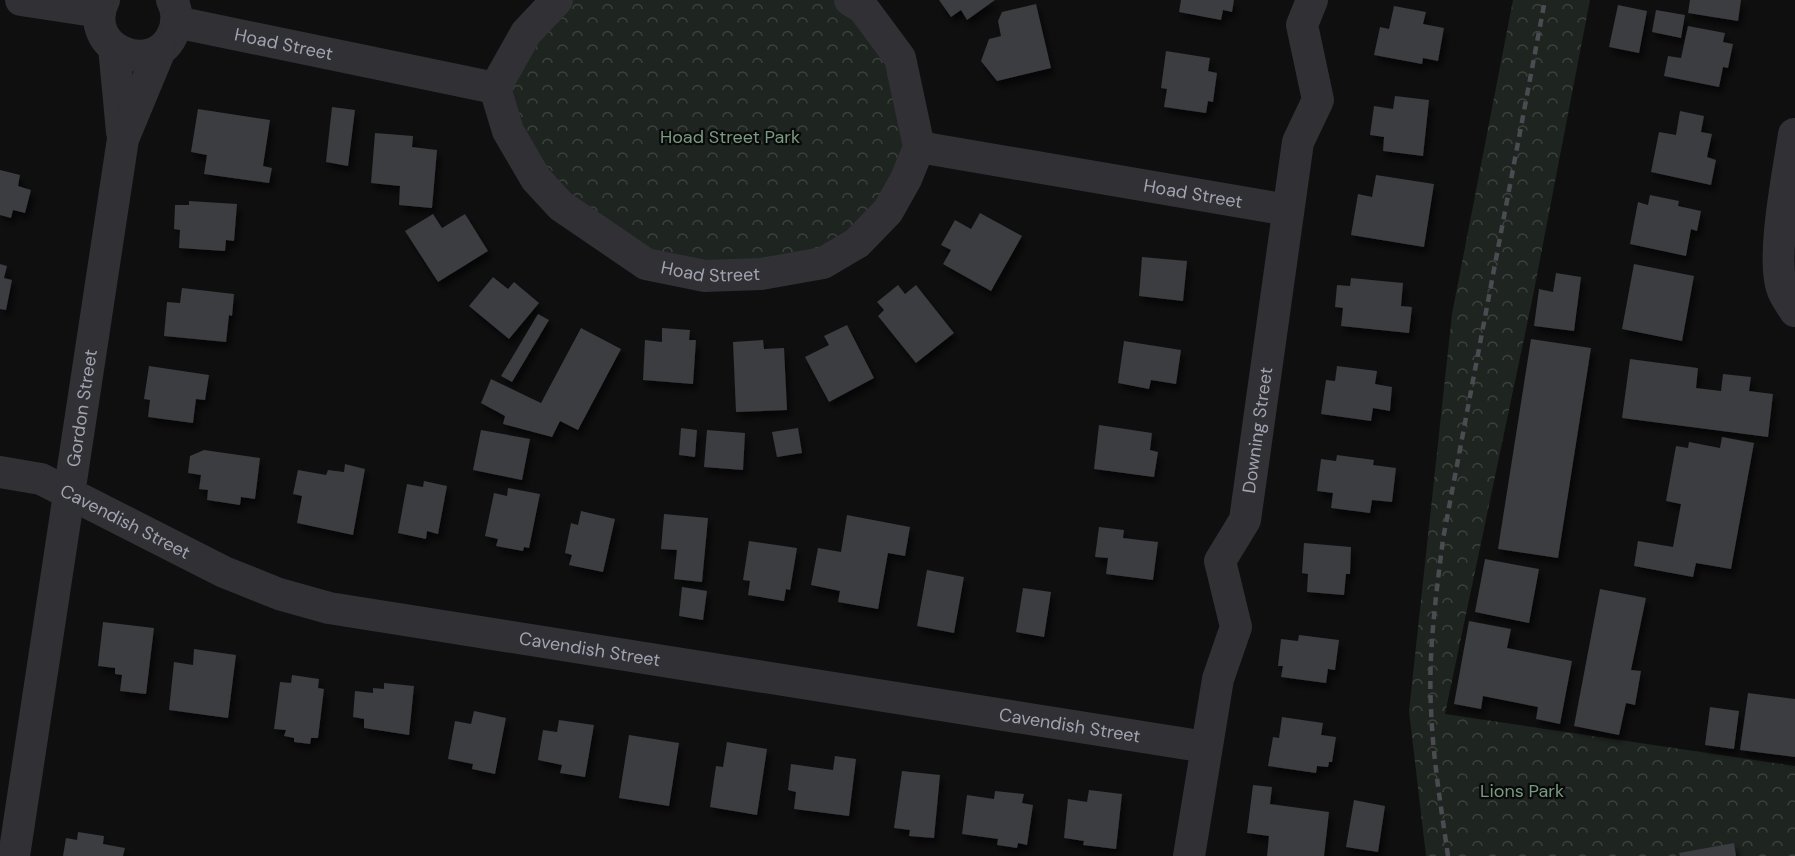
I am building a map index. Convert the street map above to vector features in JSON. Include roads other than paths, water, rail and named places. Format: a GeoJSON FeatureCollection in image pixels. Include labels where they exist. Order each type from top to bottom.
{"type":"FeatureCollection","features":[{"type":"Feature","properties":{"kind":"street"},"geometry":{"type":"LineString","coordinates":[[21,0],[102,6],[101,27],[108,42],[114,47],[124,54],[136,56],[149,55],[160,50]]}},
{"type":"Feature","properties":{"kind":"street"},"geometry":{"type":"LineString","coordinates":[[495,88],[526,33],[557,0]]}},
{"type":"Feature","properties":{"kind":"street"},"geometry":{"type":"LineString","coordinates":[[850,0],[863,8],[900,58],[919,147]]}},
{"type":"Feature","properties":{"kind":"street","name":"Downing Street"},"geometry":{"type":"LineString","coordinates":[[1189,856],[1218,679],[1236,627],[1220,561],[1245,520],[1298,141],[1318,100],[1302,25],[1312,0]]}},
{"type":"Feature","properties":{"kind":"street","name":"Hoad Street"},"geometry":{"type":"LineString","coordinates":[[174,11],[495,88],[508,130],[536,179],[561,206],[646,264],[705,276],[761,274],[823,263],[857,243],[888,212],[906,179],[919,147],[1288,210]]}},
{"type":"Feature","properties":{"kind":"street","name":"Gordon Street"},"geometry":{"type":"LineString","coordinates":[[14,856],[123,139],[160,50],[172,37],[174,11]]}},
{"type":"Feature","properties":{"kind":"street","name":"Gordon Street"},"geometry":{"type":"LineString","coordinates":[[114,47],[123,139]]}},
{"type":"Feature","properties":{"kind":"street"},"geometry":{"type":"LineString","coordinates":[[1794,134],[1779,242],[1778,268],[1782,291],[1795,311]]}},
{"type":"Feature","properties":{"kind":"street","name":"Cavendish Street"},"geometry":{"type":"LineString","coordinates":[[0,472],[41,478],[224,572],[279,594],[329,608],[1206,747]]}},
{"type":"Feature","properties":{"kind":"railway"},"geometry":{"type":"LineString","coordinates":[[1448,856],[1435,765],[1430,688],[1438,582],[1443,539],[1545,0]]}},
{"type":"Feature","properties":{"kind":"park label","name":"Hoad Street Park"},"geometry":{"type":"Point","coordinates":[730,137]}},
{"type":"Feature","properties":{"kind":"park label","name":"Lions Park"},"geometry":{"type":"Point","coordinates":[1522,791]}}]}
